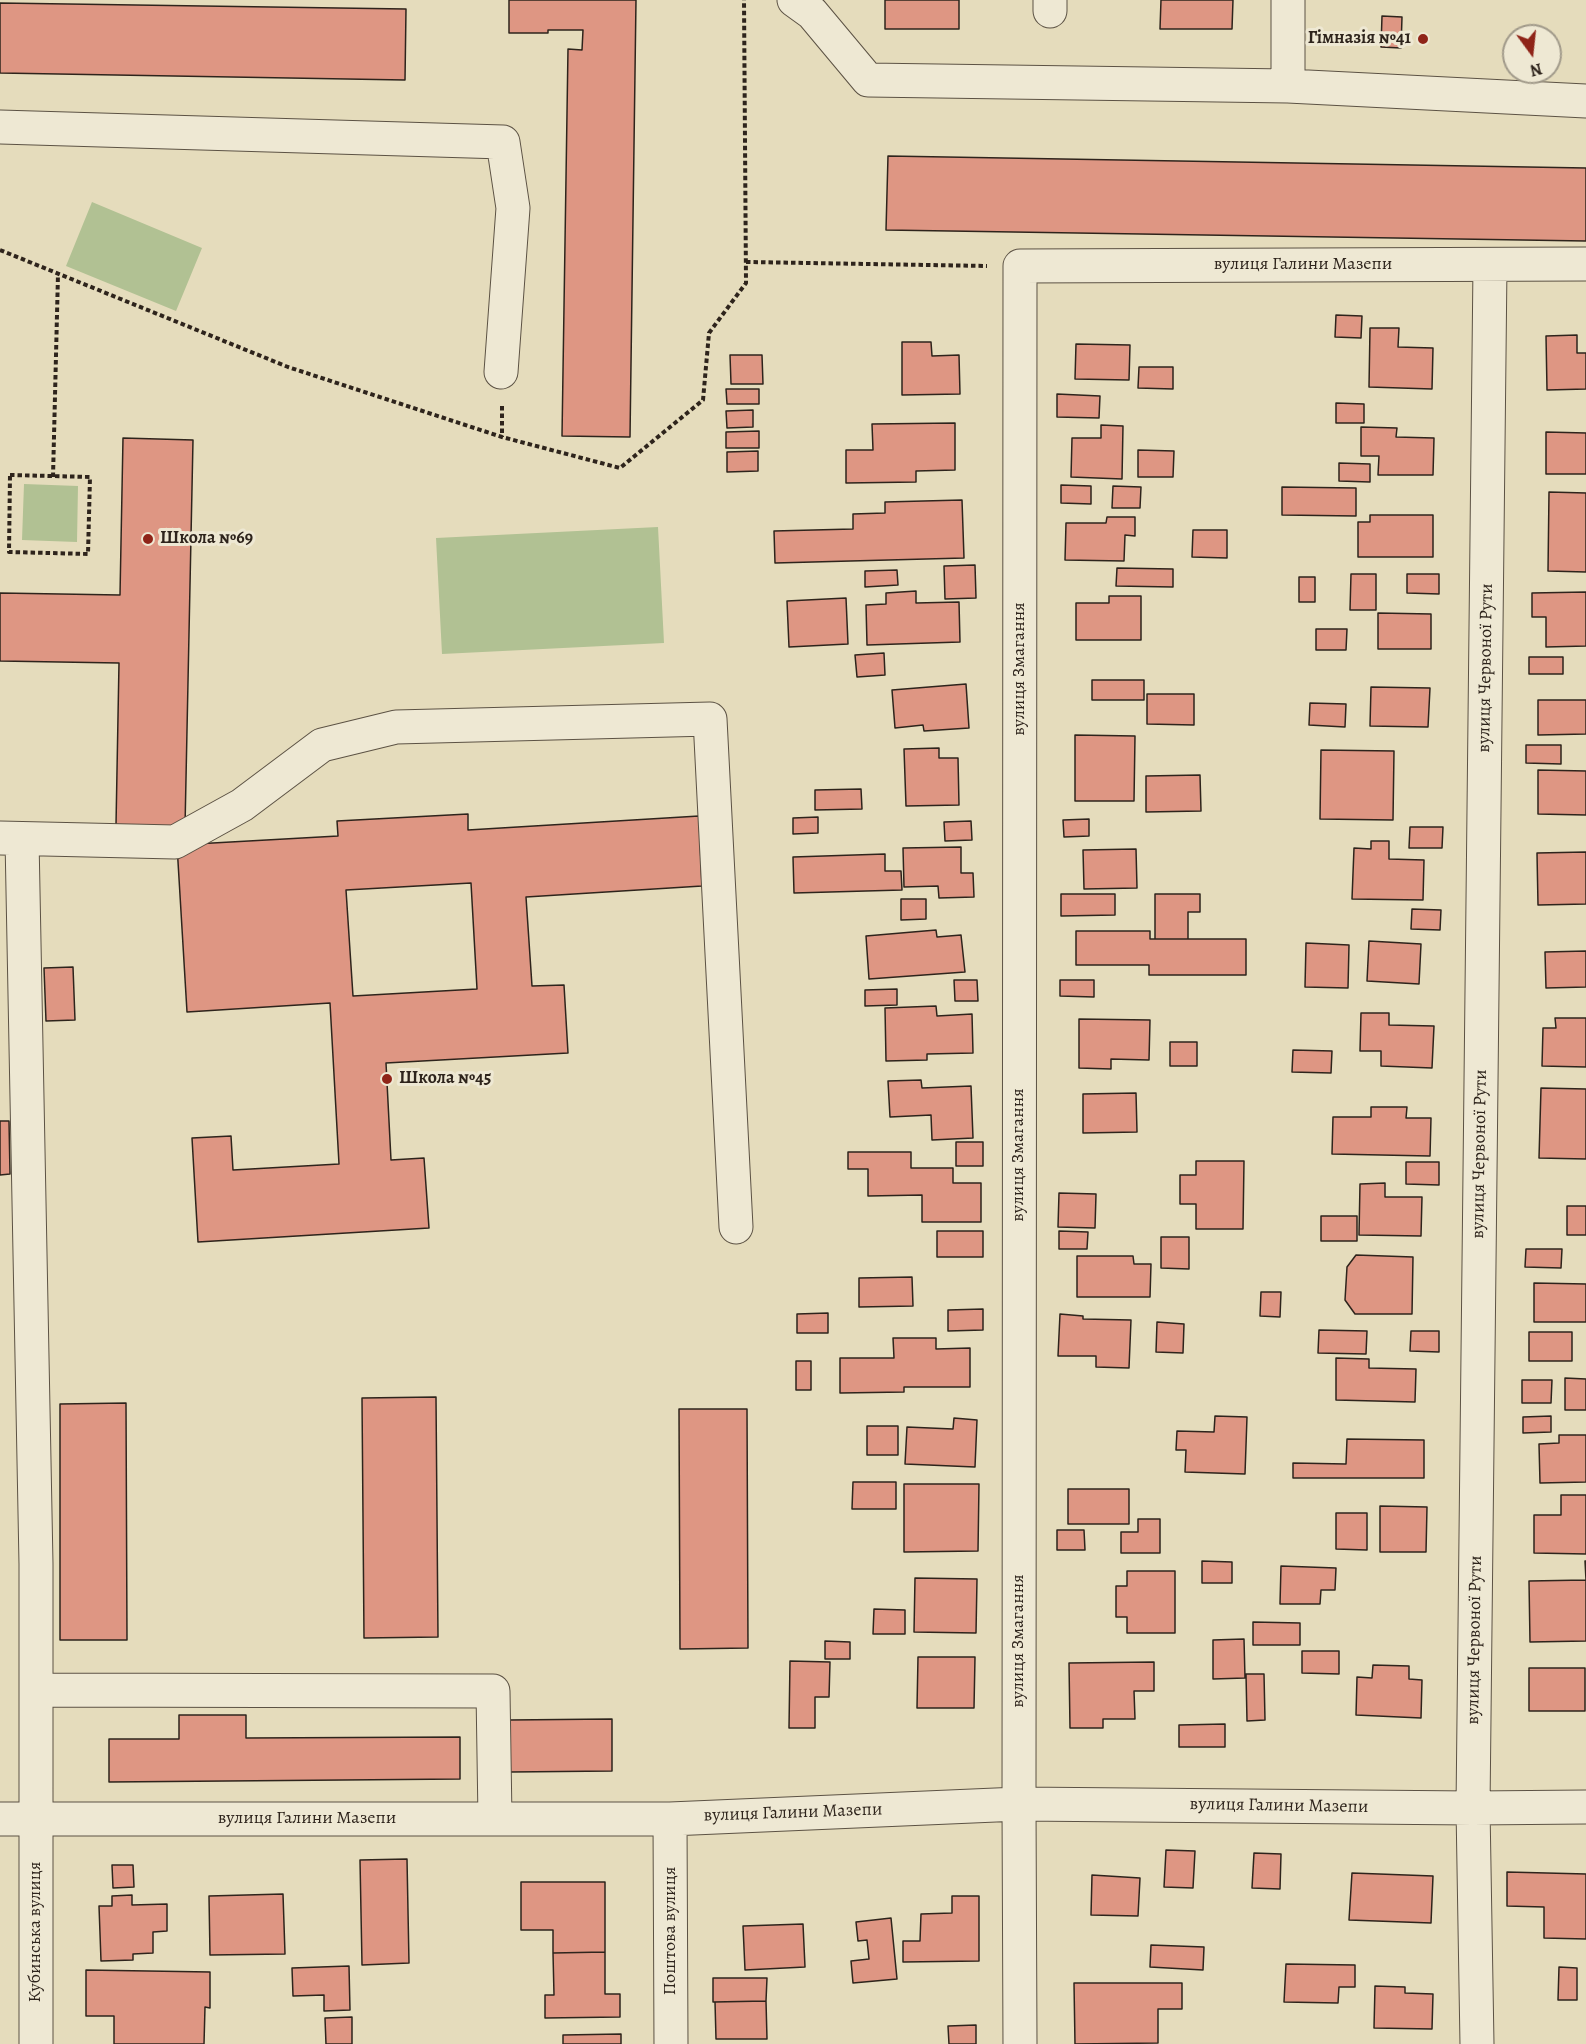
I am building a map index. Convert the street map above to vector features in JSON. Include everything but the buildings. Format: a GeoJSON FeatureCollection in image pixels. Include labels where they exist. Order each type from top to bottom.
{"type":"FeatureCollection","features":[{"type":"Feature","properties":{"kind":"street"},"geometry":{"type":"LineString","coordinates":[[794,0],[812,13],[868,80],[1288,86],[1586,101]]}},
{"type":"Feature","properties":{"kind":"street"},"geometry":{"type":"LineString","coordinates":[[1288,0],[1288,86]]}},
{"type":"Feature","properties":{"kind":"street"},"geometry":{"type":"LineString","coordinates":[[0,127],[502,142],[513,208],[501,372]]}},
{"type":"Feature","properties":{"kind":"street","name":"вулиця Галини Мазепи"},"geometry":{"type":"LineString","coordinates":[[1020,266],[1586,264]]}},
{"type":"Feature","properties":{"kind":"street","name":"вулиця Червоної Рути"},"geometry":{"type":"LineString","coordinates":[[1477,2044],[1473,1808],[1490,265]]}},
{"type":"Feature","properties":{"kind":"street","name":"вулиця Змагання"},"geometry":{"type":"LineString","coordinates":[[1020,266],[1020,2044]]}},
{"type":"Feature","properties":{"kind":"street"},"geometry":{"type":"LineString","coordinates":[[11,838],[175,842],[242,805],[322,745],[396,727],[710,719],[736,1227]]}},
{"type":"Feature","properties":{"kind":"street","name":"Кубинська вулиця"},"geometry":{"type":"LineString","coordinates":[[11,838],[36,1552],[36,2044]]}},
{"type":"Feature","properties":{"kind":"street"},"geometry":{"type":"LineString","coordinates":[[36,1690],[493,1691],[495,1819]]}},
{"type":"Feature","properties":{"kind":"street","name":"вулиця Галини Мазепи"},"geometry":{"type":"LineString","coordinates":[[0,1819],[670,1819],[1019,1804],[1586,1807]]}},
{"type":"Feature","properties":{"kind":"street","name":"Поштова вулиця"},"geometry":{"type":"LineString","coordinates":[[670,1819],[671,2044]]}},
{"type":"Feature","properties":{"kind":"path"},"geometry":{"type":"LineString","coordinates":[[0,250],[288,367],[502,437],[620,468],[703,400],[709,333],[746,283],[744,0]]}},
{"type":"Feature","properties":{"kind":"path"},"geometry":{"type":"LineString","coordinates":[[746,262],[1020,266]]}},
{"type":"Feature","properties":{"kind":"path"},"geometry":{"type":"LineString","coordinates":[[53,477],[58,274]]}},
{"type":"Feature","properties":{"kind":"path"},"geometry":{"type":"LineString","coordinates":[[10,475],[53,477],[90,477],[88,554],[9,552],[10,475]]}},
{"type":"Feature","properties":{"kind":"green space"},"geometry":{"type":"Polygon","coordinates":[[[92,202],[202,248],[176,311],[66,266],[92,202]]]}},
{"type":"Feature","properties":{"kind":"green space"},"geometry":{"type":"Polygon","coordinates":[[[24,484],[78,486],[77,542],[22,540],[24,484]]]}},
{"type":"Feature","properties":{"kind":"green space"},"geometry":{"type":"Polygon","coordinates":[[[658,527],[664,643],[442,654],[436,538],[658,527]]]}},
{"type":"Feature","properties":{"kind":"place","name":"Гімназія №41"},"geometry":{"type":"Point","coordinates":[1423,39]}},
{"type":"Feature","properties":{"kind":"place","name":"Школа №69"},"geometry":{"type":"Point","coordinates":[148,539]}},
{"type":"Feature","properties":{"kind":"place","name":"Школа №45"},"geometry":{"type":"Point","coordinates":[387,1079]}}]}
